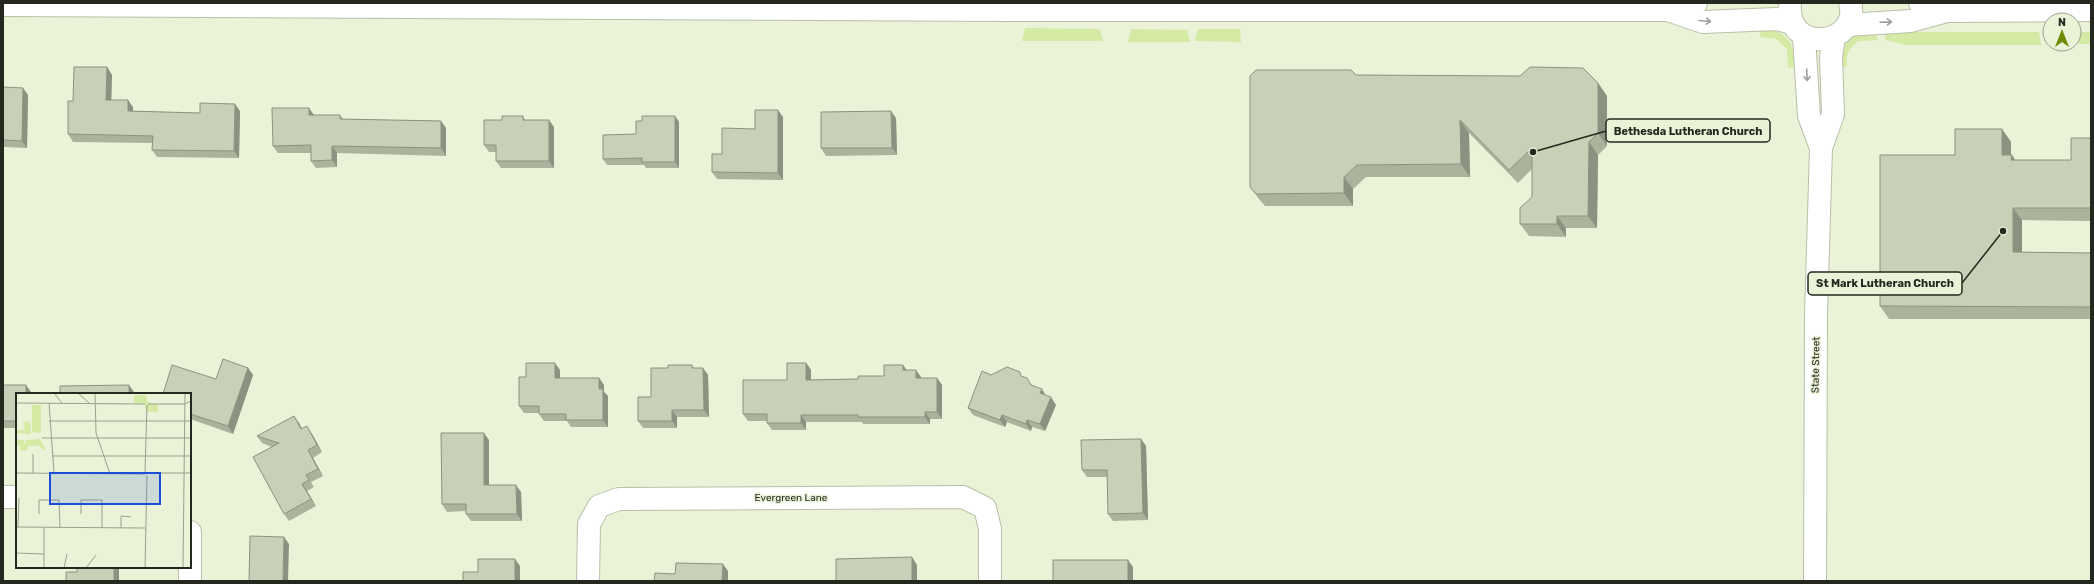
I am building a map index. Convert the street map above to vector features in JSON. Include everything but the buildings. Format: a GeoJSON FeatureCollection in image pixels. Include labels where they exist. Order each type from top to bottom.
{"type":"FeatureCollection","features":[{"type":"Feature","properties":{"kind":"street"},"geometry":{"type":"LineString","coordinates":[[3,6],[80,4],[1146,6],[1668,10],[1696,3]]}},
{"type":"Feature","properties":{"kind":"street","name":"State Street"},"geometry":{"type":"LineString","coordinates":[[1815,581],[1816,307],[1821,148],[1833,114],[1831,57],[1840,31],[1850,15],[1850,3]]}},
{"type":"Feature","properties":{"kind":"street"},"geometry":{"type":"LineString","coordinates":[[1920,3],[1948,11]]}},
{"type":"Feature","properties":{"kind":"street"},"geometry":{"type":"LineString","coordinates":[[1668,10],[1703,22],[1776,19],[1795,21],[1814,39],[1840,31],[1911,21],[1948,11],[2091,10]]}},
{"type":"Feature","properties":{"kind":"street","name":"State Street"},"geometry":{"type":"LineString","coordinates":[[1795,21],[1809,116],[1821,148]]}},
{"type":"Feature","properties":{"kind":"street"},"geometry":{"type":"LineString","coordinates":[[3,497],[16,497]]}},
{"type":"Feature","properties":{"kind":"street","name":"Evergreen Lane"},"geometry":{"type":"LineString","coordinates":[[588,581],[589,524],[598,506],[619,499],[963,497],[985,508],[990,529],[990,581]]}},
{"type":"Feature","properties":{"kind":"street"},"geometry":{"type":"LineString","coordinates":[[190,568],[190,581]]}},
{"type":"Feature","properties":{"kind":"green space"},"geometry":{"type":"Polygon","coordinates":[[[1025,28],[1100,29],[1103,41],[1022,41],[1025,28]]]}},
{"type":"Feature","properties":{"kind":"green space"},"geometry":{"type":"Polygon","coordinates":[[[1131,29],[1187,30],[1190,42],[1128,42],[1131,29]]]}},
{"type":"Feature","properties":{"kind":"green space"},"geometry":{"type":"Polygon","coordinates":[[[1198,29],[1240,29],[1241,42],[1195,41],[1198,29]]]}},
{"type":"Feature","properties":{"kind":"green space"},"geometry":{"type":"Polygon","coordinates":[[[1761,29],[1777,32],[1788,39],[1791,44],[1796,66],[1788,68],[1787,49],[1776,39],[1760,37],[1761,29]]]}},
{"type":"Feature","properties":{"kind":"green space"},"geometry":{"type":"Polygon","coordinates":[[[1875,32],[1878,40],[1858,41],[1848,52],[1847,67],[1838,66],[1845,45],[1849,40],[1859,35],[1875,32]]]}},
{"type":"Feature","properties":{"kind":"green space"},"geometry":{"type":"Polygon","coordinates":[[[1886,32],[2039,32],[2041,45],[1906,45],[1885,40],[1886,32]]]}},
{"type":"Feature","properties":{"kind":"green space"},"geometry":{"type":"Polygon","coordinates":[[[2082,32],[2091,32],[2091,44],[2082,44],[2082,32]]]}},
{"type":"Feature","properties":{"kind":"place","name":"Bethesda Lutheran Church"},"geometry":{"type":"Point","coordinates":[1533,152]}},
{"type":"Feature","properties":{"kind":"place","name":"St Mark Lutheran Church"},"geometry":{"type":"Point","coordinates":[2003,231]}}]}
